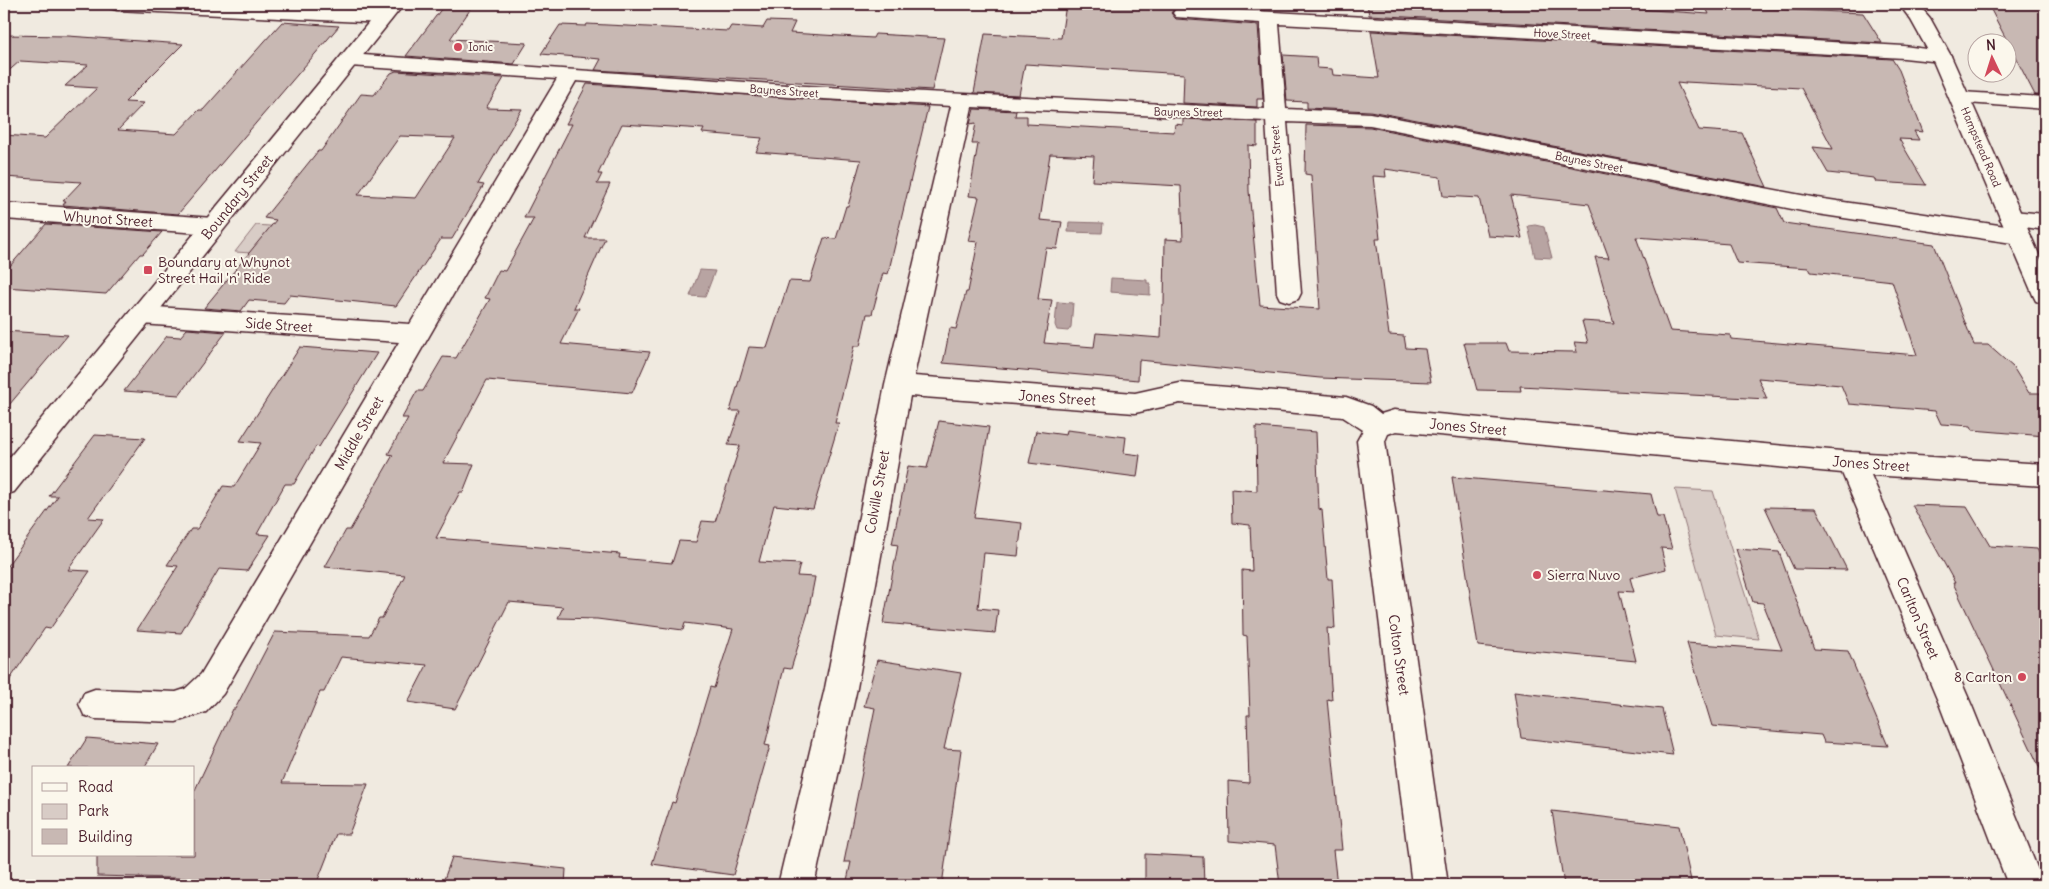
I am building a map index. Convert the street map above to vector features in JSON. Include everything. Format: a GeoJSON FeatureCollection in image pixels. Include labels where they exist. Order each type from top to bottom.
{"type":"FeatureCollection","features":[{"type":"Feature","properties":{"kind":"street"},"geometry":{"type":"LineString","coordinates":[[117,4],[389,11]]}},
{"type":"Feature","properties":{"kind":"street","name":"Hampstead Road"},"geometry":{"type":"LineString","coordinates":[[1908,4],[1920,18],[1941,56],[2045,295]]}},
{"type":"Feature","properties":{"kind":"street","name":"Boundary Street"},"geometry":{"type":"LineString","coordinates":[[4,484],[389,11]]}},
{"type":"Feature","properties":{"kind":"street","name":"Hove Street"},"geometry":{"type":"LineString","coordinates":[[1183,13],[1904,52],[1941,56]]}},
{"type":"Feature","properties":{"kind":"street","name":"Ewart Street"},"geometry":{"type":"LineString","coordinates":[[1269,19],[1274,115],[1289,294]]}},
{"type":"Feature","properties":{"kind":"street","name":"Baynes Street"},"geometry":{"type":"LineString","coordinates":[[349,60],[570,74],[787,91],[1164,112],[1376,120],[1808,204],[2016,228],[2045,222]]}},
{"type":"Feature","properties":{"kind":"street","name":"Middle Street"},"geometry":{"type":"LineString","coordinates":[[95,704],[176,708],[192,703],[204,693],[570,74]]}},
{"type":"Feature","properties":{"kind":"street"},"geometry":{"type":"LineString","coordinates":[[1960,98],[2045,103]]}},
{"type":"Feature","properties":{"kind":"street","name":"Colville Street"},"geometry":{"type":"LineString","coordinates":[[796,885],[842,688],[898,385],[963,100]]}},
{"type":"Feature","properties":{"kind":"street","name":"Whynot Street"},"geometry":{"type":"LineString","coordinates":[[4,211],[213,226]]}},
{"type":"Feature","properties":{"kind":"street","name":"Side Street"},"geometry":{"type":"LineString","coordinates":[[141,315],[416,334]]}},
{"type":"Feature","properties":{"kind":"street","name":"Jones Street"},"geometry":{"type":"LineString","coordinates":[[898,385],[1136,403],[1180,393],[1336,406],[1361,413],[1378,427],[1394,420],[1852,463],[2045,474]]}},
{"type":"Feature","properties":{"kind":"street","name":"Colton Street"},"geometry":{"type":"LineString","coordinates":[[1378,427],[1370,441],[1430,885]]}},
{"type":"Feature","properties":{"kind":"street","name":"Carlton Street"},"geometry":{"type":"LineString","coordinates":[[1852,463],[1956,706],[2026,885]]}},
{"type":"Feature","properties":{"kind":"green space"},"geometry":{"type":"Polygon","coordinates":[[[256,225],[335,231],[318,257],[235,252],[256,225]]]}},
{"type":"Feature","properties":{"kind":"green space"},"geometry":{"type":"Polygon","coordinates":[[[1675,489],[1713,491],[1759,639],[1716,635],[1675,489]]]}},
{"type":"Feature","properties":{"kind":"shaded area"},"geometry":{"type":"Polygon","coordinates":[[[1069,222],[1103,223],[1102,233],[1068,232],[1069,222]]]}},
{"type":"Feature","properties":{"kind":"shaded area"},"geometry":{"type":"Polygon","coordinates":[[[1528,226],[1544,227],[1552,258],[1535,257],[1528,226]]]}},
{"type":"Feature","properties":{"kind":"shaded area"},"geometry":{"type":"Polygon","coordinates":[[[700,270],[715,271],[705,297],[690,296],[700,270]]]}},
{"type":"Feature","properties":{"kind":"shaded area"},"geometry":{"type":"Polygon","coordinates":[[[1111,278],[1147,280],[1147,283],[1150,283],[1150,295],[1110,292],[1111,278]]]}},
{"type":"Feature","properties":{"kind":"shaded area"},"geometry":{"type":"Polygon","coordinates":[[[1057,302],[1073,303],[1071,327],[1068,331],[1057,330],[1055,325],[1057,302]]]}},
{"type":"Feature","properties":{"kind":"building"},"geometry":{"type":"Polygon","coordinates":[[[445,4],[474,4],[450,39],[527,43],[514,64],[406,56],[445,4]]]}},
{"type":"Feature","properties":{"kind":"building"},"geometry":{"type":"Polygon","coordinates":[[[1066,4],[1258,4],[1258,9],[1183,5],[1175,7],[1171,13],[1176,19],[1258,25],[1263,99],[1257,99],[1257,107],[1183,103],[1184,74],[1025,64],[1019,95],[974,93],[985,34],[1061,38],[1066,4]]]}},
{"type":"Feature","properties":{"kind":"building"},"geometry":{"type":"Polygon","coordinates":[[[1367,4],[1397,6],[1397,4],[1608,4],[1609,7],[1709,14],[1705,6],[1863,13],[1882,43],[1369,15],[1367,4]]]}},
{"type":"Feature","properties":{"kind":"building"},"geometry":{"type":"Polygon","coordinates":[[[1988,4],[2045,4],[2045,95],[2035,95],[2016,58],[2016,32],[2002,32],[1988,4]]]}},
{"type":"Feature","properties":{"kind":"building"},"geometry":{"type":"Polygon","coordinates":[[[767,21],[795,22],[790,33],[873,38],[875,34],[944,38],[932,90],[595,70],[601,59],[541,54],[560,25],[586,26],[587,24],[728,31],[731,26],[763,28],[767,21]]]}},
{"type":"Feature","properties":{"kind":"building"},"geometry":{"type":"Polygon","coordinates":[[[282,22],[339,26],[178,214],[63,205],[66,201],[63,201],[81,182],[4,177],[4,135],[45,138],[97,88],[65,86],[88,65],[20,61],[4,75],[4,35],[68,36],[183,44],[125,102],[144,103],[118,130],[176,134],[199,110],[203,110],[282,22]]]}},
{"type":"Feature","properties":{"kind":"building"},"geometry":{"type":"Polygon","coordinates":[[[1371,31],[1892,59],[1899,70],[1923,132],[1914,131],[1919,140],[1899,139],[1926,185],[1876,182],[1874,178],[1828,173],[1813,147],[1833,149],[1801,88],[1677,83],[1699,130],[1742,133],[1767,187],[1370,111],[1307,108],[1307,102],[1287,101],[1283,55],[1316,57],[1317,68],[1332,69],[1333,75],[1379,78],[1371,31]]]}},
{"type":"Feature","properties":{"kind":"building"},"geometry":{"type":"Polygon","coordinates":[[[396,71],[504,78],[486,108],[522,109],[478,184],[484,185],[452,239],[441,239],[396,306],[290,295],[284,303],[249,300],[241,311],[204,308],[276,220],[264,218],[318,151],[321,151],[361,94],[374,95],[391,73],[396,71]],[[400,136],[358,195],[416,198],[455,138],[400,136]]]}},
{"type":"Feature","properties":{"kind":"building"},"geometry":{"type":"Polygon","coordinates":[[[587,84],[928,107],[888,274],[883,273],[872,314],[867,314],[860,346],[854,346],[835,423],[839,423],[813,509],[774,505],[759,562],[800,564],[797,576],[815,577],[808,613],[791,669],[784,668],[765,745],[770,746],[733,875],[652,864],[672,802],[675,803],[710,687],[714,688],[733,629],[685,623],[683,630],[597,619],[558,618],[563,607],[509,602],[455,709],[408,702],[427,665],[341,657],[324,692],[320,692],[282,783],[368,784],[349,834],[336,834],[316,885],[242,885],[244,880],[97,876],[97,856],[195,856],[195,790],[233,709],[235,709],[275,632],[369,636],[379,618],[382,618],[405,575],[325,567],[346,530],[350,530],[393,455],[388,454],[408,418],[402,418],[417,391],[423,391],[443,357],[456,358],[490,299],[485,298],[499,270],[505,271],[534,218],[524,218],[572,124],[566,124],[587,84]],[[622,124],[598,174],[602,174],[597,184],[610,184],[585,238],[605,238],[574,308],[579,308],[561,344],[650,352],[632,393],[487,380],[443,463],[474,464],[463,492],[460,492],[436,538],[620,554],[619,558],[672,563],[679,541],[696,542],[702,521],[715,522],[740,446],[728,445],[740,411],[730,411],[749,347],[767,348],[789,281],[810,282],[824,238],[836,239],[861,160],[756,152],[762,138],[702,133],[704,129],[622,124]]]}},
{"type":"Feature","properties":{"kind":"building"},"geometry":{"type":"Polygon","coordinates":[[[974,109],[1016,111],[1015,116],[1027,116],[1027,124],[1174,132],[1175,124],[1183,125],[1183,119],[1257,122],[1257,146],[1248,145],[1249,191],[1260,305],[1320,309],[1311,175],[1305,174],[1306,125],[1370,127],[1777,208],[1784,223],[1934,244],[1974,345],[1988,345],[2013,367],[2029,393],[2040,393],[2045,402],[2045,436],[1973,430],[1971,426],[1941,424],[1935,411],[1849,404],[1841,385],[1758,378],[1767,399],[1520,386],[1521,391],[1477,390],[1464,343],[1506,343],[1509,351],[1577,352],[1574,342],[1588,343],[1582,321],[1614,323],[1595,257],[1609,258],[1589,204],[1511,195],[1522,238],[1488,236],[1479,198],[1443,196],[1440,177],[1385,169],[1386,177],[1373,176],[1380,239],[1376,239],[1389,335],[1404,336],[1406,348],[1425,349],[1431,382],[1320,378],[1139,360],[1138,380],[943,363],[950,328],[956,329],[966,292],[968,292],[978,242],[968,241],[979,197],[969,196],[978,144],[972,144],[976,123],[970,124],[974,109]],[[1050,154],[1040,220],[1062,222],[1057,249],[1046,248],[1038,299],[1052,300],[1044,343],[1094,347],[1096,333],[1161,338],[1162,305],[1164,305],[1165,239],[1183,240],[1181,186],[1092,181],[1094,156],[1050,154]],[[1636,237],[1670,331],[1730,335],[1731,339],[1917,355],[1892,281],[1811,272],[1809,268],[1737,263],[1729,244],[1636,237]]]}},
{"type":"Feature","properties":{"kind":"building"},"geometry":{"type":"Polygon","coordinates":[[[46,224],[162,232],[143,254],[140,254],[106,294],[4,287],[4,273],[46,224]]]}},
{"type":"Feature","properties":{"kind":"building"},"geometry":{"type":"Polygon","coordinates":[[[187,329],[226,332],[179,395],[124,391],[167,336],[180,337],[187,329]]]}},
{"type":"Feature","properties":{"kind":"building"},"geometry":{"type":"Polygon","coordinates":[[[4,331],[68,335],[4,411],[4,331]]]}},
{"type":"Feature","properties":{"kind":"building"},"geometry":{"type":"Polygon","coordinates":[[[300,347],[377,353],[319,447],[316,446],[294,484],[285,484],[257,534],[270,535],[247,571],[219,569],[181,633],[137,630],[178,566],[167,565],[191,529],[197,529],[223,486],[234,487],[261,443],[240,441],[300,347]]]}},
{"type":"Feature","properties":{"kind":"building"},"geometry":{"type":"Polygon","coordinates":[[[939,421],[989,427],[974,518],[1022,523],[1018,556],[984,553],[978,608],[998,610],[995,633],[883,623],[898,545],[892,544],[908,466],[927,468],[939,421]]]}},
{"type":"Feature","properties":{"kind":"building"},"geometry":{"type":"Polygon","coordinates":[[[1256,427],[1316,432],[1319,509],[1322,510],[1328,579],[1332,579],[1335,629],[1327,628],[1332,700],[1327,699],[1342,850],[1333,850],[1337,885],[1280,885],[1275,845],[1229,841],[1228,781],[1249,783],[1247,715],[1250,715],[1247,636],[1243,635],[1242,570],[1252,571],[1250,525],[1232,523],[1231,489],[1257,491],[1256,427]]]}},
{"type":"Feature","properties":{"kind":"building"},"geometry":{"type":"Polygon","coordinates":[[[1067,430],[1126,437],[1124,453],[1140,455],[1137,477],[1029,463],[1036,431],[1066,435],[1067,430]]]}},
{"type":"Feature","properties":{"kind":"building"},"geometry":{"type":"Polygon","coordinates":[[[95,435],[145,438],[88,518],[104,519],[68,570],[90,571],[50,629],[45,628],[4,688],[4,570],[58,496],[49,496],[95,435]]]}},
{"type":"Feature","properties":{"kind":"building","name":"Sierra Nuvo"},"geometry":{"type":"Polygon","coordinates":[[[1452,477],[1651,494],[1657,517],[1663,517],[1672,549],[1661,548],[1666,569],[1630,578],[1634,592],[1619,591],[1636,661],[1478,646],[1452,477]]]}},
{"type":"Feature","properties":{"kind":"building"},"geometry":{"type":"Polygon","coordinates":[[[1912,505],[1967,507],[1990,546],[2037,549],[2045,563],[2045,779],[1953,583],[1955,583],[1912,505]]]}},
{"type":"Feature","properties":{"kind":"building"},"geometry":{"type":"Polygon","coordinates":[[[1765,507],[1816,508],[1847,570],[1794,569],[1765,507]]]}},
{"type":"Feature","properties":{"kind":"building"},"geometry":{"type":"Polygon","coordinates":[[[1736,549],[1779,552],[1814,649],[1848,651],[1888,746],[1824,742],[1821,735],[1712,726],[1687,643],[1782,650],[1763,603],[1753,602],[1736,549]]]}},
{"type":"Feature","properties":{"kind":"building"},"geometry":{"type":"Polygon","coordinates":[[[877,660],[961,673],[944,749],[961,750],[942,885],[846,885],[851,862],[844,862],[875,708],[864,706],[877,660]]]}},
{"type":"Feature","properties":{"kind":"building"},"geometry":{"type":"Polygon","coordinates":[[[1514,692],[1662,709],[1673,755],[1521,738],[1514,692]]]}},
{"type":"Feature","properties":{"kind":"building"},"geometry":{"type":"Polygon","coordinates":[[[87,738],[158,744],[145,766],[69,766],[87,738]]]}},
{"type":"Feature","properties":{"kind":"building"},"geometry":{"type":"Polygon","coordinates":[[[1552,811],[1679,826],[1692,885],[1564,885],[1552,811]]]}},
{"type":"Feature","properties":{"kind":"building"},"geometry":{"type":"Polygon","coordinates":[[[1145,854],[1203,857],[1204,885],[1145,885],[1145,854]]]}},
{"type":"Feature","properties":{"kind":"building"},"geometry":{"type":"Polygon","coordinates":[[[452,857],[566,869],[565,885],[442,885],[452,857]]]}},
{"type":"Feature","properties":{"kind":"place","name":"Ionic"},"geometry":{"type":"Point","coordinates":[458,47]}},
{"type":"Feature","properties":{"kind":"place","name":"Boundary at Whynot Street Hail 'n' Ride"},"geometry":{"type":"Point","coordinates":[148,270]}},
{"type":"Feature","properties":{"kind":"place","name":"Sierra Nuvo"},"geometry":{"type":"Point","coordinates":[1537,575]}},
{"type":"Feature","properties":{"kind":"place","name":"8 Carlton"},"geometry":{"type":"Point","coordinates":[2022,677]}}]}
